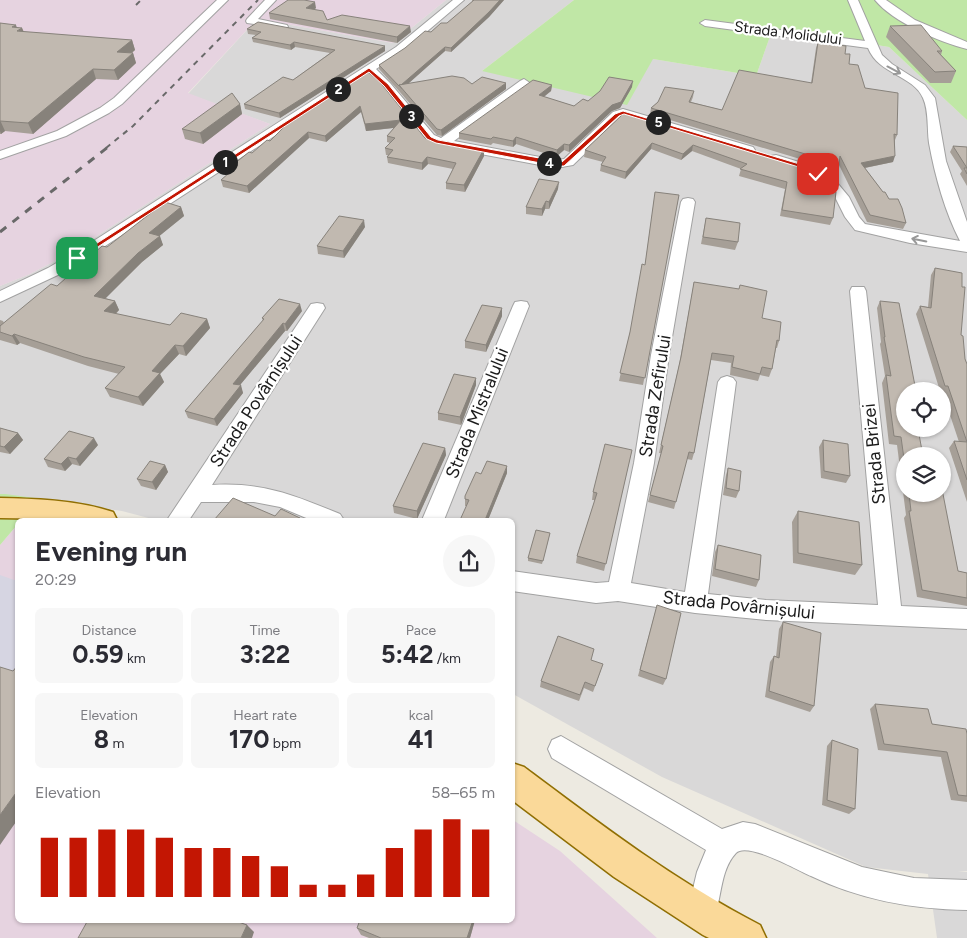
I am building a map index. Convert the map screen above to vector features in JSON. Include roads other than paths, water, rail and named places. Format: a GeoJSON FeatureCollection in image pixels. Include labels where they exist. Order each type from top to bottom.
{"type":"FeatureCollection","features":[{"type":"Feature","properties":{"kind":"main road"},"geometry":{"type":"LineString","coordinates":[[0,508],[64,512],[94,518]]}},
{"type":"Feature","properties":{"kind":"main road"},"geometry":{"type":"LineString","coordinates":[[515,781],[593,840],[702,914],[746,938]]}},
{"type":"Feature","properties":{"kind":"street"},"geometry":{"type":"LineString","coordinates":[[0,155],[63,133],[104,112],[118,101],[223,0]]}},
{"type":"Feature","properties":{"kind":"street"},"geometry":{"type":"LineString","coordinates":[[271,0],[251,21],[298,30]]}},
{"type":"Feature","properties":{"kind":"street"},"geometry":{"type":"LineString","coordinates":[[0,296],[29,284],[90,250],[400,49],[459,0]]}},
{"type":"Feature","properties":{"kind":"street"},"geometry":{"type":"LineString","coordinates":[[853,0],[871,45],[882,63],[922,88],[927,95],[933,109],[933,132],[946,184],[967,240]]}},
{"type":"Feature","properties":{"kind":"street"},"geometry":{"type":"LineString","coordinates":[[880,0],[900,17],[912,24],[967,46]]}},
{"type":"Feature","properties":{"kind":"street","name":"Strada Molidului"},"geometry":{"type":"LineString","coordinates":[[704,22],[871,45]]}},
{"type":"Feature","properties":{"kind":"street"},"geometry":{"type":"LineString","coordinates":[[382,46],[400,49]]}},
{"type":"Feature","properties":{"kind":"street"},"geometry":{"type":"LineString","coordinates":[[369,69],[386,85],[429,138],[443,143],[556,164],[568,162],[622,113],[656,121],[804,167],[822,177],[841,194],[855,222],[864,229],[967,247]]}},
{"type":"Feature","properties":{"kind":"street"},"geometry":{"type":"LineString","coordinates":[[443,143],[524,83]]}},
{"type":"Feature","properties":{"kind":"street","name":"Strada Zefirului"},"geometry":{"type":"LineString","coordinates":[[618,591],[644,462],[660,356],[688,202]]}},
{"type":"Feature","properties":{"kind":"street","name":"Strada Brizei"},"geometry":{"type":"LineString","coordinates":[[858,292],[891,617]]}},
{"type":"Feature","properties":{"kind":"street","name":"Strada Mistralului"},"geometry":{"type":"LineString","coordinates":[[434,518],[521,306]]}},
{"type":"Feature","properties":{"kind":"street","name":"Strada Povârnișului"},"geometry":{"type":"LineString","coordinates":[[179,518],[317,308]]}},
{"type":"Feature","properties":{"kind":"street"},"geometry":{"type":"LineString","coordinates":[[695,603],[726,382]]}},
{"type":"Feature","properties":{"kind":"street","name":"Strada Povârnișului"},"geometry":{"type":"LineString","coordinates":[[196,494],[232,492],[264,495],[281,499],[328,518]]}},
{"type":"Feature","properties":{"kind":"street","name":"Strada Povârnișului"},"geometry":{"type":"LineString","coordinates":[[515,581],[596,593],[618,591],[695,603],[766,610],[967,620]]}},
{"type":"Feature","properties":{"kind":"street"},"geometry":{"type":"LineString","coordinates":[[561,749],[725,846]]}},
{"type":"Feature","properties":{"kind":"street"},"geometry":{"type":"LineString","coordinates":[[702,914],[719,852],[731,839],[742,836],[774,844],[830,871],[866,884],[924,894],[967,895]]}},
{"type":"Feature","properties":{"kind":"railway"},"geometry":{"type":"LineString","coordinates":[[136,5],[141,0]]}},
{"type":"Feature","properties":{"kind":"railway"},"geometry":{"type":"LineString","coordinates":[[106,148],[133,126],[258,0]]}},
{"type":"Feature","properties":{"kind":"railway"},"geometry":{"type":"LineString","coordinates":[[0,232],[108,147]]}}]}
